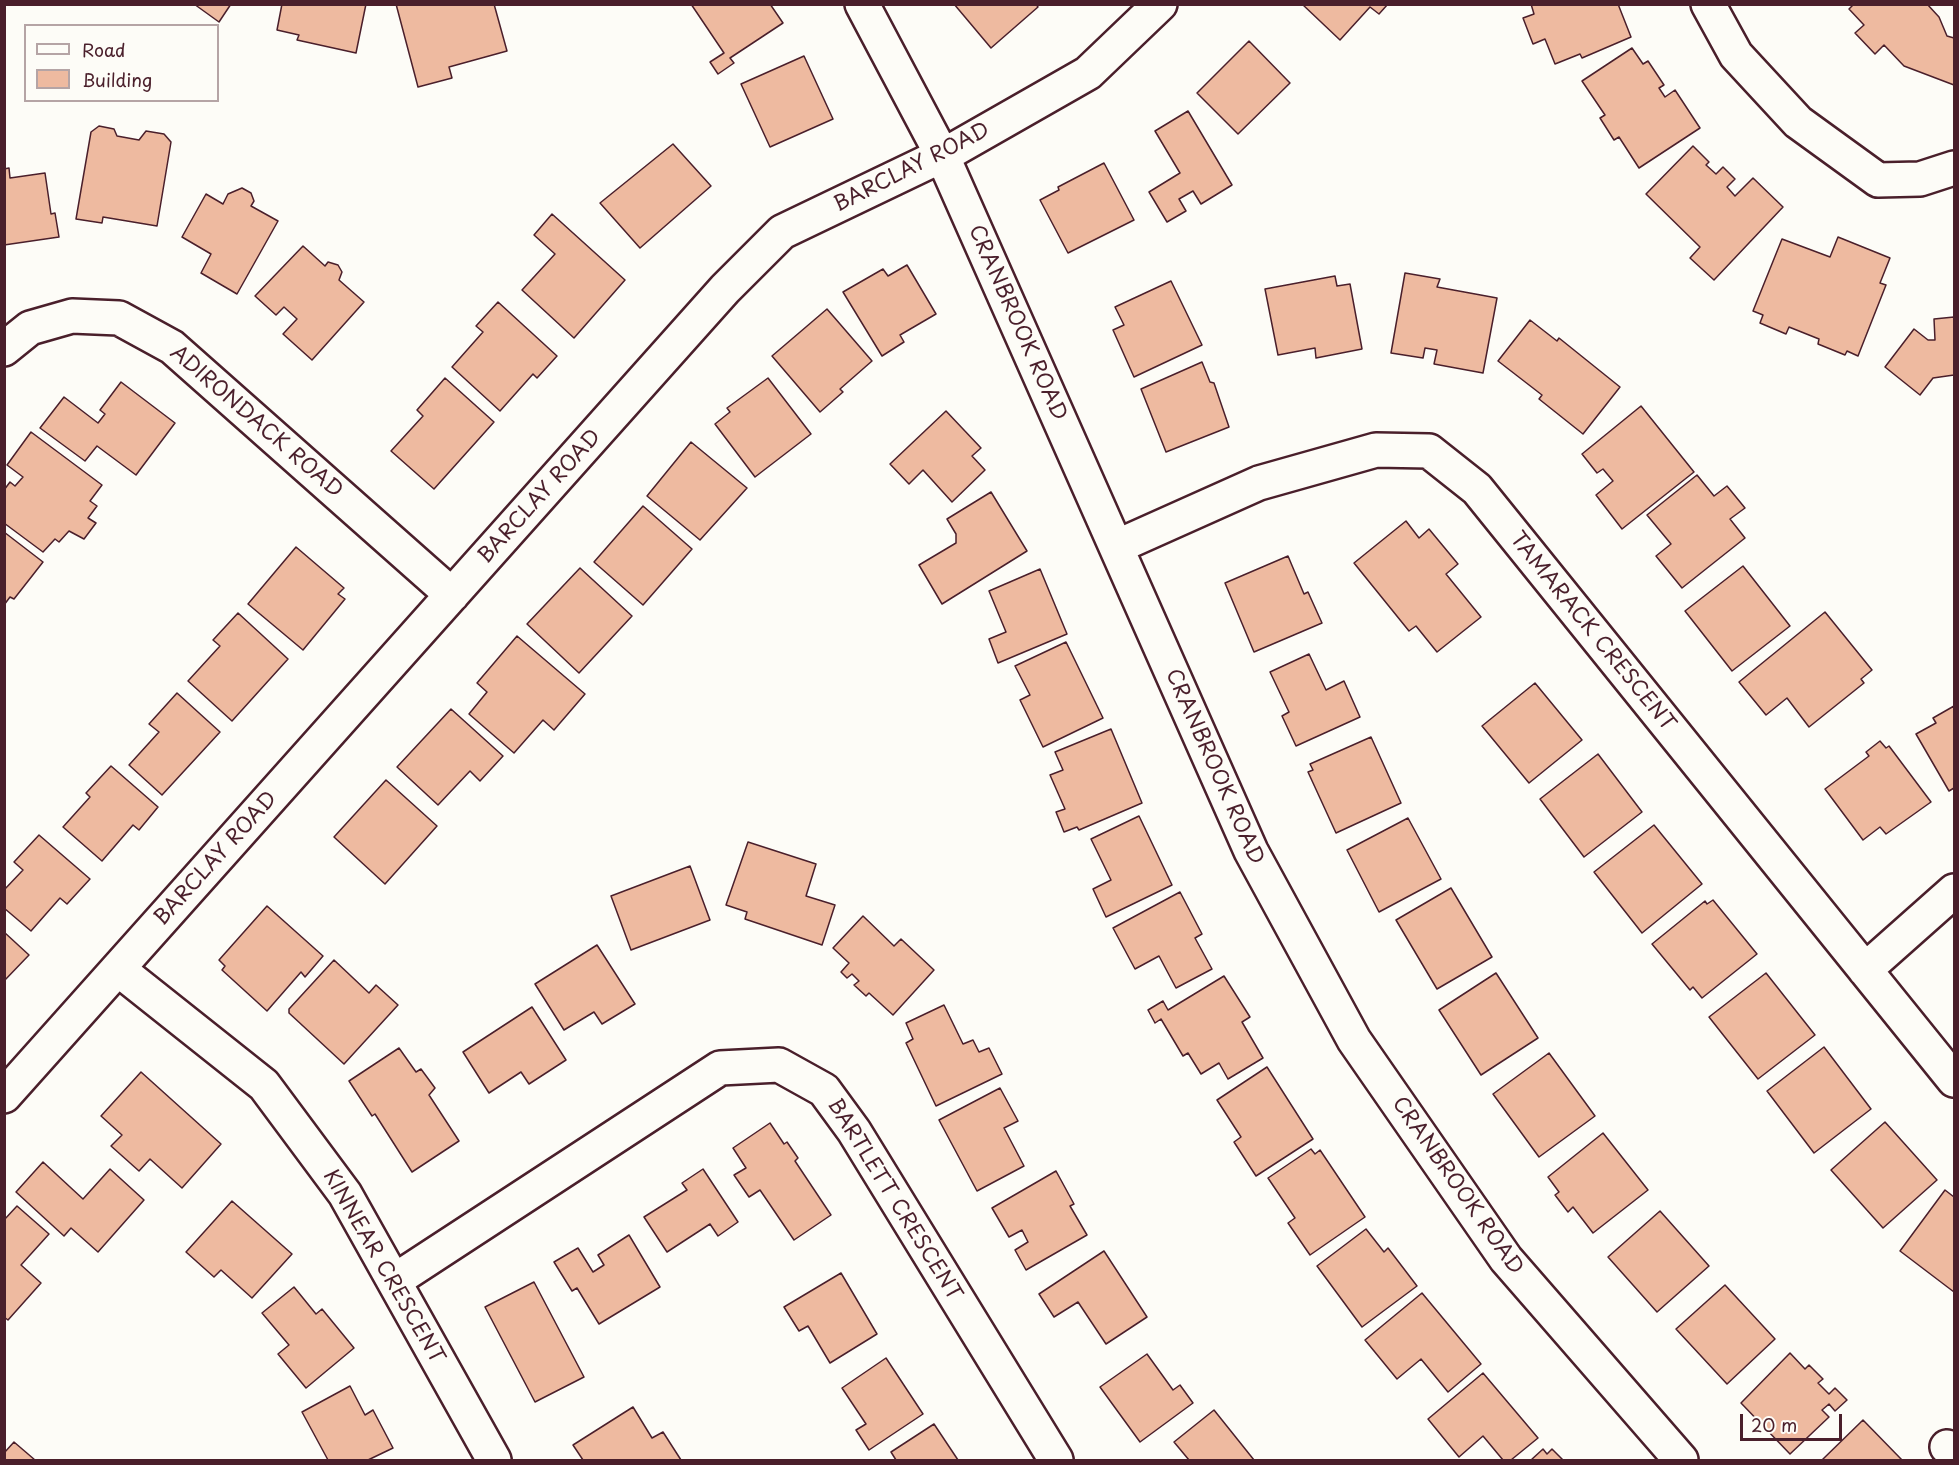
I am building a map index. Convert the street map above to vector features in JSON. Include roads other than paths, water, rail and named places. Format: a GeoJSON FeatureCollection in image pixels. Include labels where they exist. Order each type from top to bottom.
{"type":"FeatureCollection","features":[{"type":"Feature","properties":{"kind":"street","name":"CRANBROOK ROAD"},"geometry":{"type":"LineString","coordinates":[[862,4],[942,155],[1251,851],[1354,1040],[1506,1259],[1681,1461]]}},
{"type":"Feature","properties":{"kind":"street","name":"BARCLAY ROAD"},"geometry":{"type":"LineString","coordinates":[[4,1096],[725,289],[782,232],[942,155],[1088,73],[1160,4]]}},
{"type":"Feature","properties":{"kind":"street"},"geometry":{"type":"LineString","coordinates":[[1708,4],[1736,55],[1798,122],[1878,180],[1920,179],[1954,168]]}},
{"type":"Feature","properties":{"kind":"street","name":"ADIRONDACK ROAD"},"geometry":{"type":"LineString","coordinates":[[4,349],[30,328],[72,316],[119,318],[128,322],[172,347],[452,594]]}},
{"type":"Feature","properties":{"kind":"street","name":"TAMARACK CRESCENT"},"geometry":{"type":"LineString","coordinates":[[1116,547],[1259,483],[1376,450],[1429,452],[1477,489],[1954,1080]]}},
{"type":"Feature","properties":{"kind":"street"},"geometry":{"type":"LineString","coordinates":[[1865,970],[1954,891]]}},
{"type":"Feature","properties":{"kind":"street","name":"KINNEAR CRESCENT"},"geometry":{"type":"LineString","coordinates":[[118,969],[264,1085],[345,1194],[494,1461]]}},
{"type":"Feature","properties":{"kind":"street","name":"BARTLETT CRESCENT"},"geometry":{"type":"LineString","coordinates":[[394,1281],[720,1068],[779,1065],[825,1090],[854,1131],[1056,1461]]}}]}
